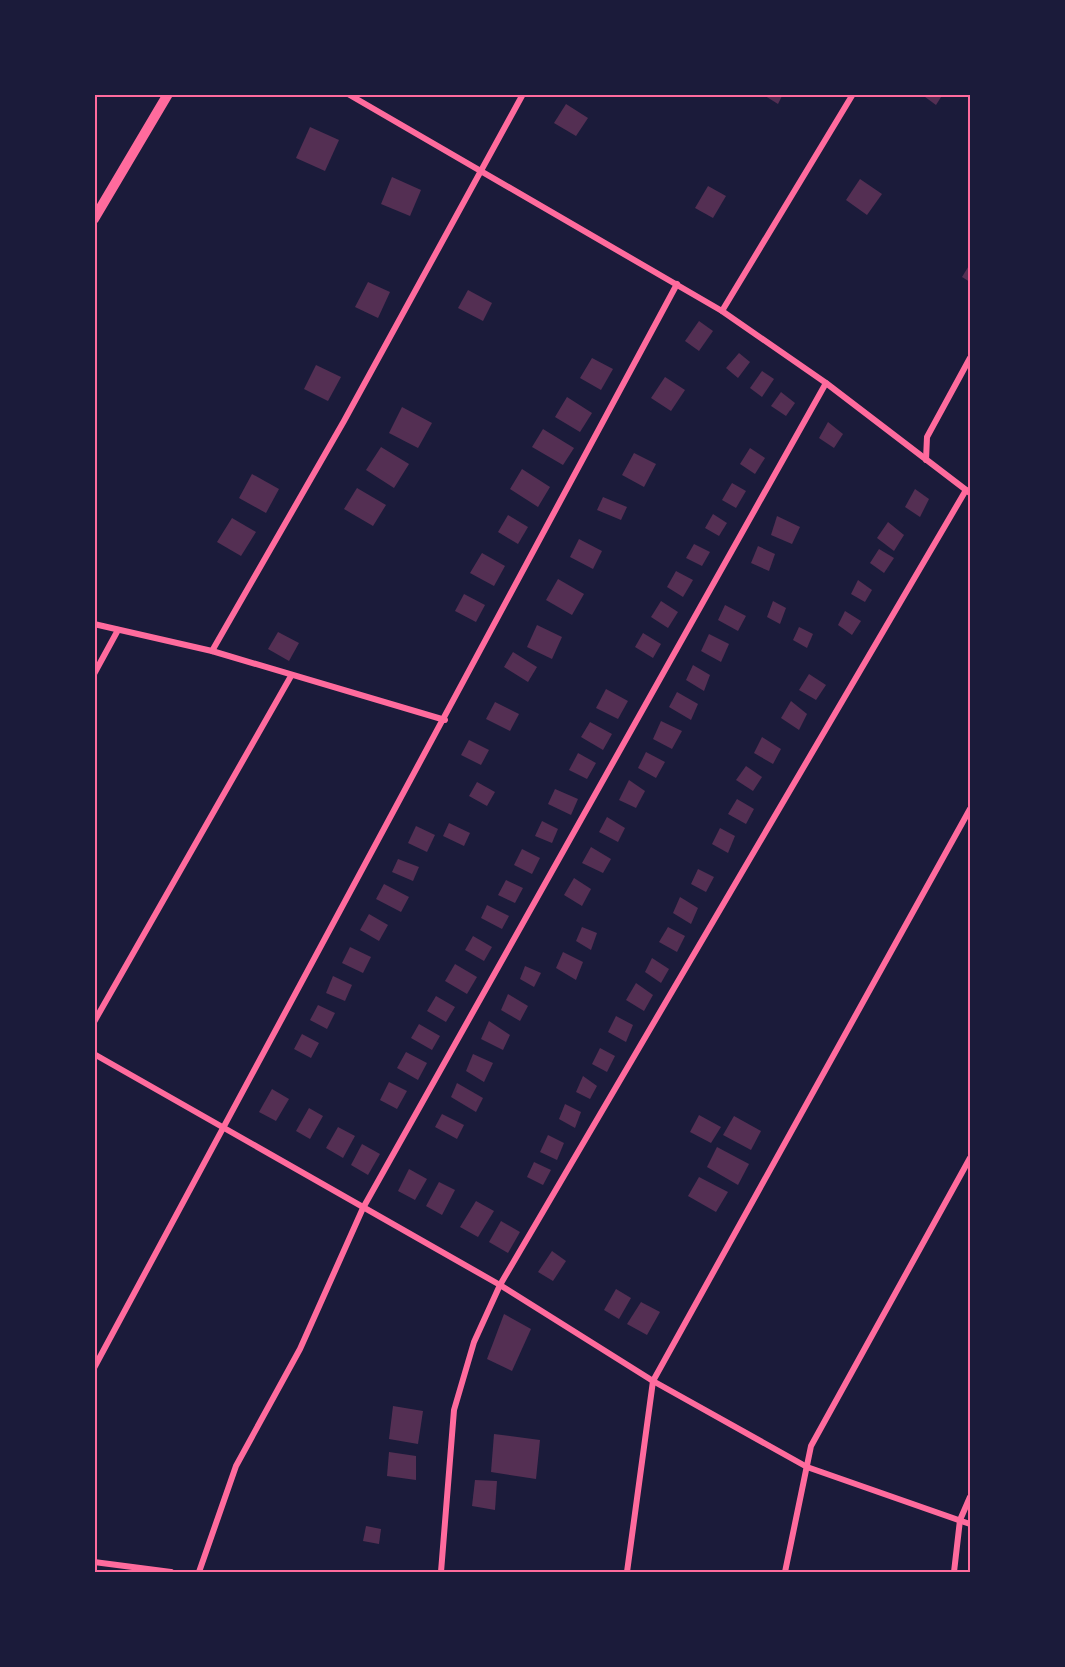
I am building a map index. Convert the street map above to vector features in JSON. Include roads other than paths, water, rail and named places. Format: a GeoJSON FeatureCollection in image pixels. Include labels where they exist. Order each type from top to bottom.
{"type":"FeatureCollection","features":[{"type":"Feature","properties":{"kind":"street"},"geometry":{"type":"LineString","coordinates":[[94,219],[168,94]]}},
{"type":"Feature","properties":{"kind":"street"},"geometry":{"type":"LineString","coordinates":[[348,94],[722,311],[826,383],[968,491],[500,1285],[474,1342],[454,1410],[441,1572]]}},
{"type":"Feature","properties":{"kind":"street"},"geometry":{"type":"LineString","coordinates":[[212,651],[344,421],[523,94]]}},
{"type":"Feature","properties":{"kind":"street"},"geometry":{"type":"LineString","coordinates":[[722,311],[853,94]]}},
{"type":"Feature","properties":{"kind":"street"},"geometry":{"type":"LineString","coordinates":[[94,1368],[226,1128],[445,720],[574,472],[677,284]]}},
{"type":"Feature","properties":{"kind":"street"},"geometry":{"type":"LineString","coordinates":[[926,460],[927,437],[970,358]]}},
{"type":"Feature","properties":{"kind":"street"},"geometry":{"type":"LineString","coordinates":[[199,1572],[236,1466],[300,1349],[363,1208],[826,383]]}},
{"type":"Feature","properties":{"kind":"street"},"geometry":{"type":"LineString","coordinates":[[94,624],[212,651],[445,720]]}},
{"type":"Feature","properties":{"kind":"street"},"geometry":{"type":"LineString","coordinates":[[94,674],[118,630]]}},
{"type":"Feature","properties":{"kind":"street"},"geometry":{"type":"LineString","coordinates":[[94,1022],[291,676]]}},
{"type":"Feature","properties":{"kind":"street"},"geometry":{"type":"LineString","coordinates":[[627,1572],[653,1381],[970,809]]}},
{"type":"Feature","properties":{"kind":"street"},"geometry":{"type":"LineString","coordinates":[[94,1054],[500,1285],[653,1381],[807,1467],[970,1524]]}},
{"type":"Feature","properties":{"kind":"street"},"geometry":{"type":"LineString","coordinates":[[785,1572],[811,1446],[970,1158]]}},
{"type":"Feature","properties":{"kind":"street"},"geometry":{"type":"LineString","coordinates":[[954,1572],[960,1520],[970,1497]]}},
{"type":"Feature","properties":{"kind":"street"},"geometry":{"type":"LineString","coordinates":[[94,1562],[171,1572]]}}]}
